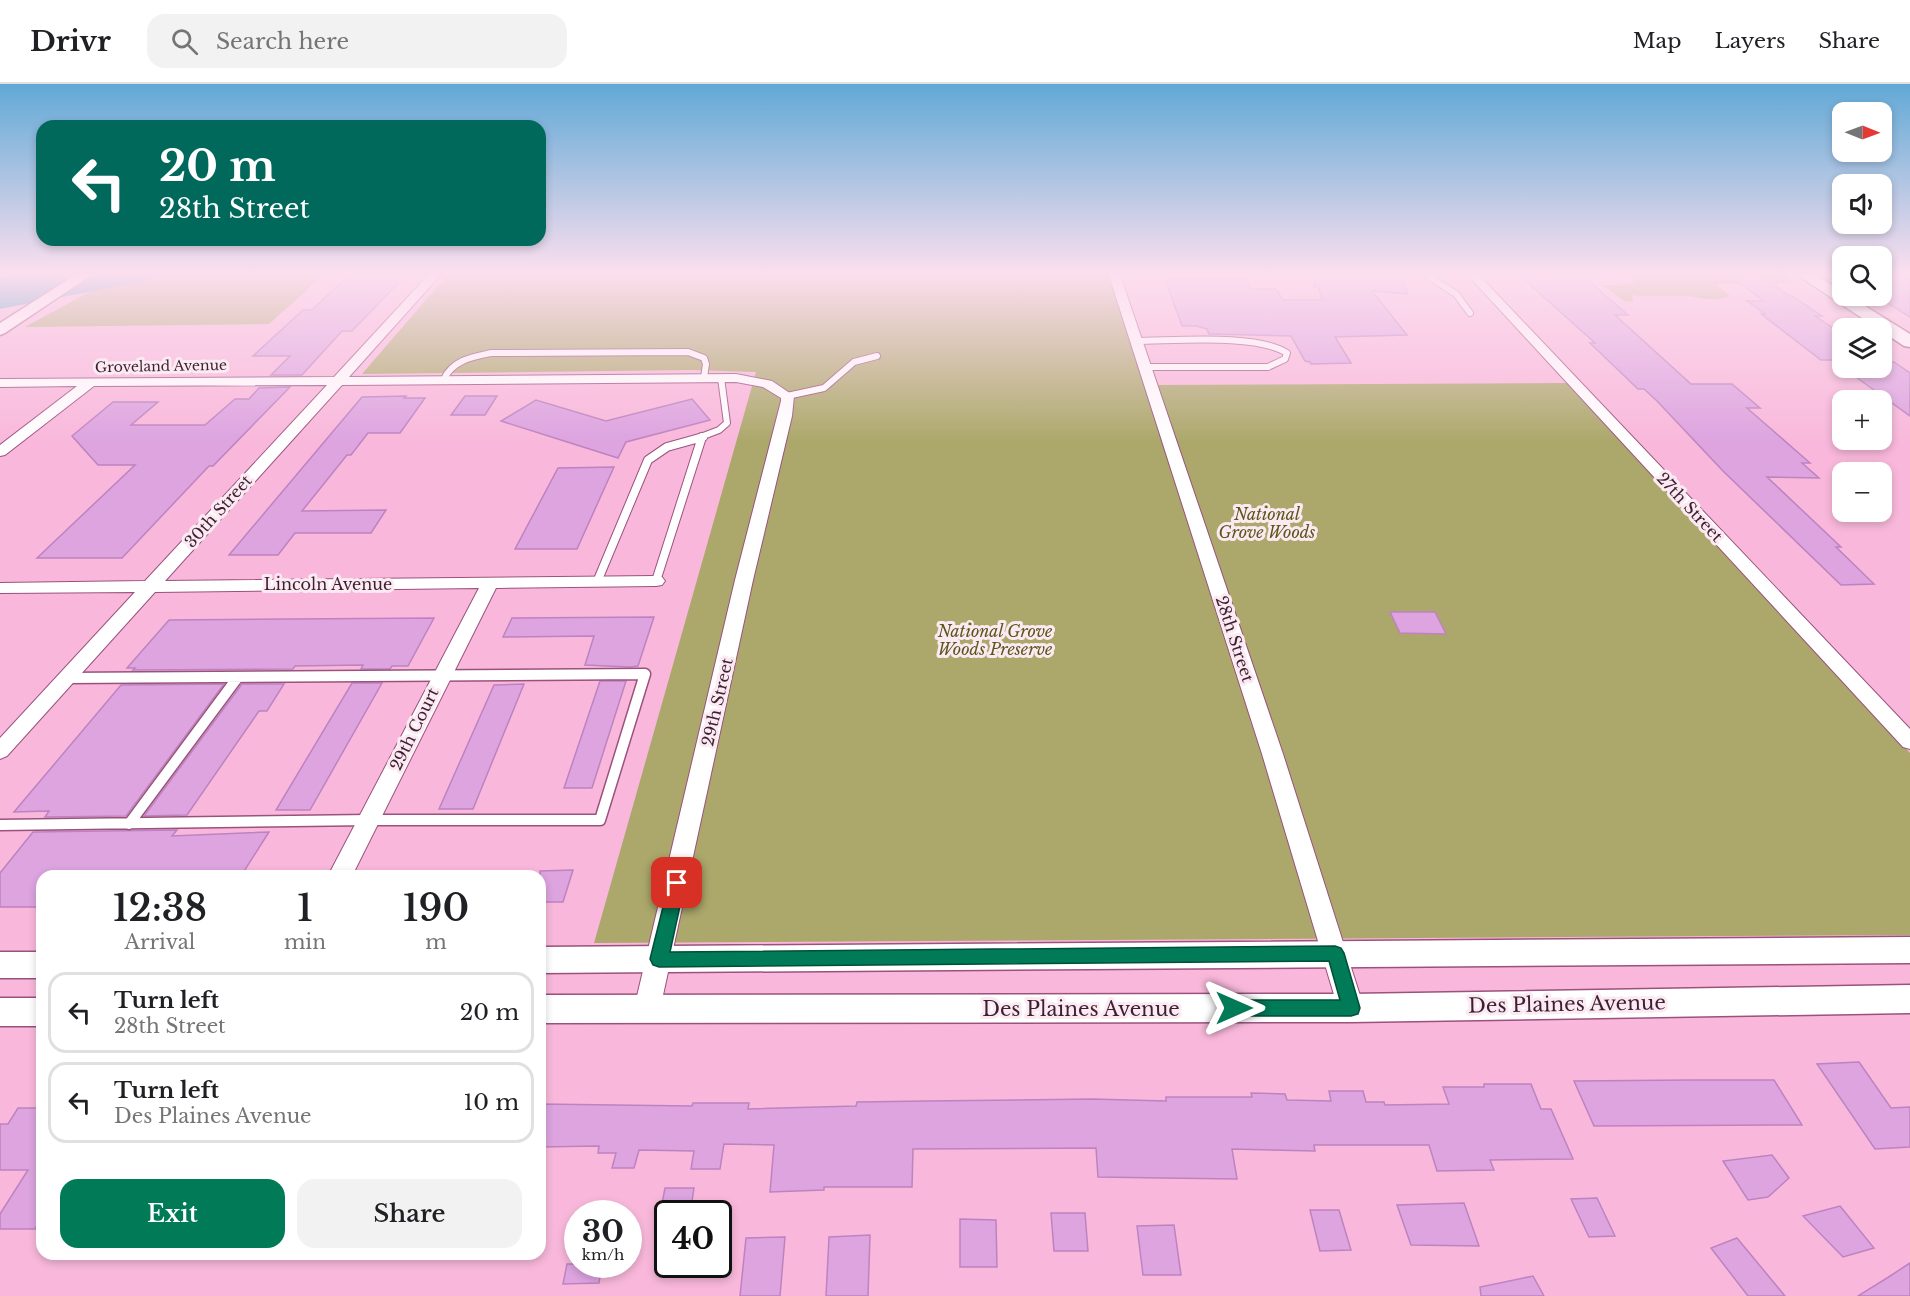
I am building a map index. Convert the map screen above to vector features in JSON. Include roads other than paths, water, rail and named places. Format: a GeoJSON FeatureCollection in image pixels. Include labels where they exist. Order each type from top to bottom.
{"type":"FeatureCollection","features":[{"type":"Feature","properties":{"kind":"main road"},"geometry":{"type":"LineString","coordinates":[[1889,329],[1910,342]]}},
{"type":"Feature","properties":{"kind":"street","name":"30th Street"},"geometry":{"type":"LineString","coordinates":[[0,751],[385,329]]}},
{"type":"Feature","properties":{"kind":"street","name":"28th Street"},"geometry":{"type":"LineString","coordinates":[[1131,329],[1223,601],[1351,1008]]}},
{"type":"Feature","properties":{"kind":"street","name":"27th Street"},"geometry":{"type":"LineString","coordinates":[[1523,329],[1910,742]]}},
{"type":"Feature","properties":{"kind":"street","name":"Groveland Avenue"},"geometry":{"type":"LineString","coordinates":[[0,383],[721,378],[758,381],[778,389],[787,396]]}},
{"type":"Feature","properties":{"kind":"street"},"geometry":{"type":"LineString","coordinates":[[0,452],[90,382]]}},
{"type":"Feature","properties":{"kind":"street","name":"29th Street"},"geometry":{"type":"LineString","coordinates":[[647,1009],[744,580],[786,416],[787,396]]}},
{"type":"Feature","properties":{"kind":"street","name":"Lincoln Avenue"},"geometry":{"type":"LineString","coordinates":[[0,588],[656,581]]}},
{"type":"Feature","properties":{"kind":"street","name":"29th Court"},"geometry":{"type":"LineString","coordinates":[[343,870],[489,583]]}},
{"type":"Feature","properties":{"kind":"street"},"geometry":{"type":"LineString","coordinates":[[546,960],[1910,950]]}},
{"type":"Feature","properties":{"kind":"street"},"geometry":{"type":"LineString","coordinates":[[0,965],[36,965]]}},
{"type":"Feature","properties":{"kind":"street","name":"Des Plaines Avenue"},"geometry":{"type":"LineString","coordinates":[[546,1009],[1351,1008],[1910,999]]}},
{"type":"Feature","properties":{"kind":"street"},"geometry":{"type":"LineString","coordinates":[[0,1012],[36,1012]]}},
{"type":"Feature","properties":{"kind":"lane"},"geometry":{"type":"LineString","coordinates":[[1135,341],[1256,341],[1276,346],[1287,353],[1285,359],[1268,367],[1143,367]]}},
{"type":"Feature","properties":{"kind":"lane"},"geometry":{"type":"LineString","coordinates":[[444,379],[455,365],[480,354],[557,352],[688,352],[704,358],[704,378]]}},
{"type":"Feature","properties":{"kind":"lane"},"geometry":{"type":"LineString","coordinates":[[787,396],[824,388],[854,362],[863,357],[877,356]]}},
{"type":"Feature","properties":{"kind":"lane"},"geometry":{"type":"LineString","coordinates":[[597,582],[648,460],[655,452],[667,445],[722,429],[727,423],[721,378]]}},
{"type":"Feature","properties":{"kind":"lane"},"geometry":{"type":"LineString","coordinates":[[656,581],[702,436]]}},
{"type":"Feature","properties":{"kind":"lane"},"geometry":{"type":"LineString","coordinates":[[0,825],[370,820],[600,820],[645,674],[66,678]]}},
{"type":"Feature","properties":{"kind":"lane"},"geometry":{"type":"LineString","coordinates":[[129,824],[238,677]]}},
{"type":"Feature","properties":{"kind":"park label","name":"National Grove Woods"},"geometry":{"type":"Point","coordinates":[1267,523]}},
{"type":"Feature","properties":{"kind":"park label","name":"National Grove Woods Preserve"},"geometry":{"type":"Point","coordinates":[995,640]}}]}
